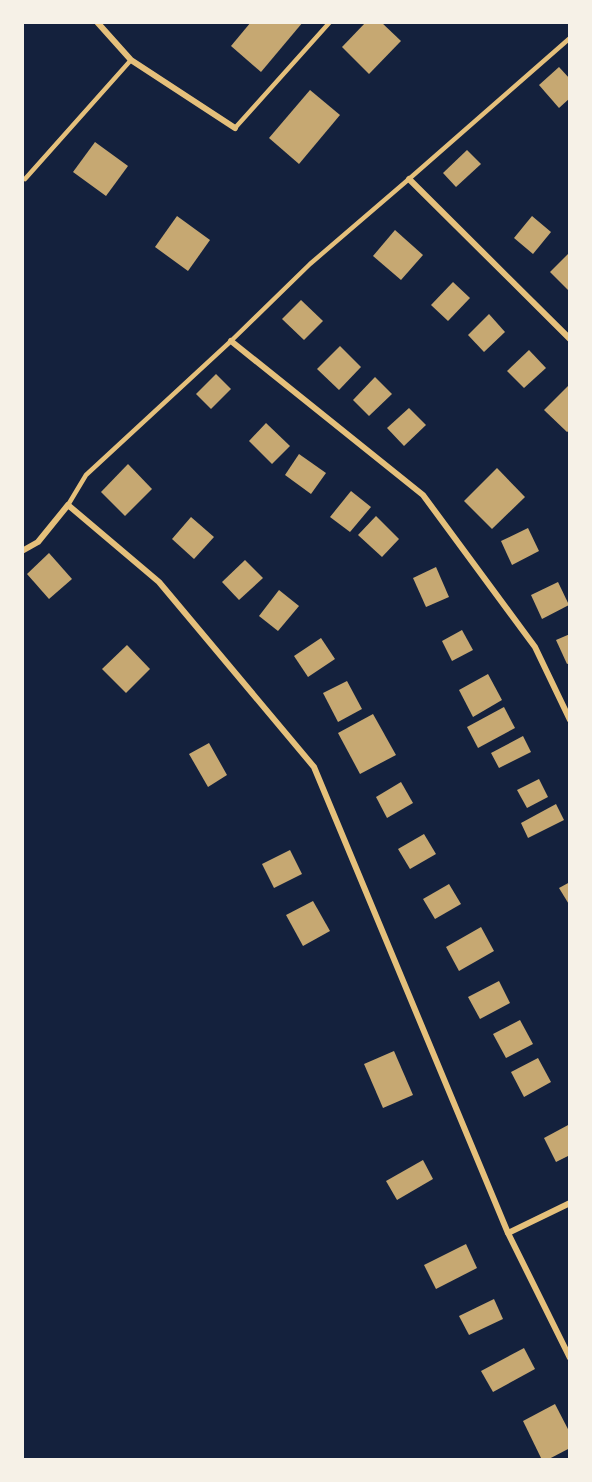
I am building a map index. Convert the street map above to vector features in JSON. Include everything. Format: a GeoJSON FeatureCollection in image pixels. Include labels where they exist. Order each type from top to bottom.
{"type":"FeatureCollection","features":[{"type":"Feature","properties":{"kind":"street"},"geometry":{"type":"LineString","coordinates":[[97,22],[131,60],[235,128]]}},
{"type":"Feature","properties":{"kind":"street"},"geometry":{"type":"LineString","coordinates":[[409,179],[570,339]]}},
{"type":"Feature","properties":{"kind":"street"},"geometry":{"type":"LineString","coordinates":[[231,341],[423,495],[536,647],[570,720]]}},
{"type":"Feature","properties":{"kind":"street"},"geometry":{"type":"LineString","coordinates":[[22,551],[38,542],[68,506],[159,582],[314,767],[508,1233],[570,1358]]}},
{"type":"Feature","properties":{"kind":"street"},"geometry":{"type":"LineString","coordinates":[[508,1233],[570,1203]]}},
{"type":"Feature","properties":{"kind":"lane"},"geometry":{"type":"LineString","coordinates":[[235,128],[330,22]]}},
{"type":"Feature","properties":{"kind":"lane"},"geometry":{"type":"LineString","coordinates":[[68,506],[86,475],[231,341],[310,264],[570,38]]}},
{"type":"Feature","properties":{"kind":"lane"},"geometry":{"type":"LineString","coordinates":[[25,178],[131,60]]}},
{"type":"Feature","properties":{"kind":"building"},"geometry":{"type":"Polygon","coordinates":[[[251,22],[303,22],[261,72],[231,46],[251,22]]]}},
{"type":"Feature","properties":{"kind":"building"},"geometry":{"type":"Polygon","coordinates":[[[366,22],[381,22],[401,41],[369,74],[342,47],[366,22]]]}},
{"type":"Feature","properties":{"kind":"building"},"geometry":{"type":"Polygon","coordinates":[[[559,67],[570,79],[570,98],[559,108],[539,85],[559,67]]]}},
{"type":"Feature","properties":{"kind":"building"},"geometry":{"type":"Polygon","coordinates":[[[310,90],[340,115],[299,164],[269,138],[310,90]]]}},
{"type":"Feature","properties":{"kind":"building"},"geometry":{"type":"Polygon","coordinates":[[[95,142],[128,166],[106,196],[73,172],[95,142]]]}},
{"type":"Feature","properties":{"kind":"building"},"geometry":{"type":"Polygon","coordinates":[[[467,150],[481,164],[456,187],[443,173],[467,150]]]}},
{"type":"Feature","properties":{"kind":"building"},"geometry":{"type":"Polygon","coordinates":[[[177,216],[210,240],[188,271],[155,247],[177,216]]]}},
{"type":"Feature","properties":{"kind":"building"},"geometry":{"type":"Polygon","coordinates":[[[532,216],[551,232],[533,254],[514,238],[532,216]]]}},
{"type":"Feature","properties":{"kind":"building"},"geometry":{"type":"Polygon","coordinates":[[[395,230],[423,255],[401,280],[373,256],[395,230]]]}},
{"type":"Feature","properties":{"kind":"building"},"geometry":{"type":"Polygon","coordinates":[[[570,252],[570,292],[550,272],[570,252]]]}},
{"type":"Feature","properties":{"kind":"building"},"geometry":{"type":"Polygon","coordinates":[[[453,282],[470,298],[448,321],[431,305],[453,282]]]}},
{"type":"Feature","properties":{"kind":"building"},"geometry":{"type":"Polygon","coordinates":[[[301,300],[323,321],[304,340],[282,319],[301,300]]]}},
{"type":"Feature","properties":{"kind":"building"},"geometry":{"type":"Polygon","coordinates":[[[489,314],[505,332],[484,352],[468,335],[489,314]]]}},
{"type":"Feature","properties":{"kind":"building"},"geometry":{"type":"Polygon","coordinates":[[[340,346],[361,367],[339,390],[317,369],[340,346]]]}},
{"type":"Feature","properties":{"kind":"building"},"geometry":{"type":"Polygon","coordinates":[[[529,350],[546,368],[524,388],[507,371],[529,350]]]}},
{"type":"Feature","properties":{"kind":"building"},"geometry":{"type":"Polygon","coordinates":[[[216,374],[231,389],[211,409],[196,394],[216,374]]]}},
{"type":"Feature","properties":{"kind":"building"},"geometry":{"type":"Polygon","coordinates":[[[375,377],[392,394],[369,416],[353,400],[375,377]]]}},
{"type":"Feature","properties":{"kind":"building"},"geometry":{"type":"Polygon","coordinates":[[[570,384],[570,430],[567,432],[544,410],[570,384]]]}},
{"type":"Feature","properties":{"kind":"building"},"geometry":{"type":"Polygon","coordinates":[[[409,408],[426,425],[404,446],[387,428],[409,408]]]}},
{"type":"Feature","properties":{"kind":"building"},"geometry":{"type":"Polygon","coordinates":[[[266,423],[290,446],[272,464],[249,441],[266,423]]]}},
{"type":"Feature","properties":{"kind":"building"},"geometry":{"type":"Polygon","coordinates":[[[299,454],[326,473],[311,494],[285,475],[299,454]]]}},
{"type":"Feature","properties":{"kind":"building"},"geometry":{"type":"Polygon","coordinates":[[[128,464],[152,489],[125,516],[101,492],[128,464]]]}},
{"type":"Feature","properties":{"kind":"building"},"geometry":{"type":"Polygon","coordinates":[[[497,468],[525,497],[492,529],[464,501],[497,468]]]}},
{"type":"Feature","properties":{"kind":"building"},"geometry":{"type":"Polygon","coordinates":[[[351,491],[371,507],[350,532],[330,517],[351,491]]]}},
{"type":"Feature","properties":{"kind":"building"},"geometry":{"type":"Polygon","coordinates":[[[376,516],[399,539],[382,557],[358,535],[376,516]]]}},
{"type":"Feature","properties":{"kind":"building"},"geometry":{"type":"Polygon","coordinates":[[[191,517],[214,537],[194,559],[172,539],[191,517]]]}},
{"type":"Feature","properties":{"kind":"building"},"geometry":{"type":"Polygon","coordinates":[[[528,528],[539,551],[512,565],[501,541],[528,528]]]}},
{"type":"Feature","properties":{"kind":"building"},"geometry":{"type":"Polygon","coordinates":[[[49,553],[72,579],[49,599],[27,574],[49,553]]]}},
{"type":"Feature","properties":{"kind":"building"},"geometry":{"type":"Polygon","coordinates":[[[245,560],[263,578],[239,600],[222,582],[245,560]]]}},
{"type":"Feature","properties":{"kind":"building"},"geometry":{"type":"Polygon","coordinates":[[[436,567],[449,597],[426,607],[413,578],[436,567]]]}},
{"type":"Feature","properties":{"kind":"building"},"geometry":{"type":"Polygon","coordinates":[[[558,582],[569,605],[542,619],[531,595],[558,582]]]}},
{"type":"Feature","properties":{"kind":"building"},"geometry":{"type":"Polygon","coordinates":[[[279,590],[299,606],[278,631],[259,616],[279,590]]]}},
{"type":"Feature","properties":{"kind":"building"},"geometry":{"type":"Polygon","coordinates":[[[462,630],[473,650],[452,661],[442,641],[462,630]]]}},
{"type":"Feature","properties":{"kind":"building"},"geometry":{"type":"Polygon","coordinates":[[[570,634],[570,663],[567,664],[556,640],[570,634]]]}},
{"type":"Feature","properties":{"kind":"building"},"geometry":{"type":"Polygon","coordinates":[[[321,638],[335,659],[308,677],[294,656],[321,638]]]}},
{"type":"Feature","properties":{"kind":"building"},"geometry":{"type":"Polygon","coordinates":[[[127,645],[150,669],[126,693],[102,669],[127,645]]]}},
{"type":"Feature","properties":{"kind":"building"},"geometry":{"type":"Polygon","coordinates":[[[488,674],[502,700],[473,717],[459,690],[488,674]]]}},
{"type":"Feature","properties":{"kind":"building"},"geometry":{"type":"Polygon","coordinates":[[[347,681],[362,709],[338,722],[323,693],[347,681]]]}},
{"type":"Feature","properties":{"kind":"building"},"geometry":{"type":"Polygon","coordinates":[[[504,707],[515,728],[478,748],[467,727],[504,707]]]}},
{"type":"Feature","properties":{"kind":"building"},"geometry":{"type":"Polygon","coordinates":[[[373,714],[396,755],[360,774],[338,733],[373,714]]]}},
{"type":"Feature","properties":{"kind":"building"},"geometry":{"type":"Polygon","coordinates":[[[523,736],[531,752],[499,768],[491,753],[523,736]]]}},
{"type":"Feature","properties":{"kind":"building"},"geometry":{"type":"Polygon","coordinates":[[[209,743],[227,775],[208,787],[189,754],[209,743]]]}},
{"type":"Feature","properties":{"kind":"building"},"geometry":{"type":"Polygon","coordinates":[[[539,779],[548,797],[527,808],[517,790],[539,779]]]}},
{"type":"Feature","properties":{"kind":"building"},"geometry":{"type":"Polygon","coordinates":[[[401,782],[413,803],[387,818],[376,797],[401,782]]]}},
{"type":"Feature","properties":{"kind":"building"},"geometry":{"type":"Polygon","coordinates":[[[556,804],[564,820],[528,838],[521,823],[556,804]]]}},
{"type":"Feature","properties":{"kind":"building"},"geometry":{"type":"Polygon","coordinates":[[[424,834],[436,854],[410,869],[398,849],[424,834]]]}},
{"type":"Feature","properties":{"kind":"building"},"geometry":{"type":"Polygon","coordinates":[[[290,850],[302,874],[274,888],[262,864],[290,850]]]}},
{"type":"Feature","properties":{"kind":"building"},"geometry":{"type":"Polygon","coordinates":[[[570,882],[570,906],[559,888],[570,882]]]}},
{"type":"Feature","properties":{"kind":"building"},"geometry":{"type":"Polygon","coordinates":[[[449,884],[461,904],[435,919],[423,899],[449,884]]]}},
{"type":"Feature","properties":{"kind":"building"},"geometry":{"type":"Polygon","coordinates":[[[313,901],[330,931],[303,946],[286,915],[313,901]]]}},
{"type":"Feature","properties":{"kind":"building"},"geometry":{"type":"Polygon","coordinates":[[[481,927],[494,951],[459,971],[446,947],[481,927]]]}},
{"type":"Feature","properties":{"kind":"building"},"geometry":{"type":"Polygon","coordinates":[[[499,981],[510,1003],[480,1019],[468,997],[499,981]]]}},
{"type":"Feature","properties":{"kind":"building"},"geometry":{"type":"Polygon","coordinates":[[[520,1020],[533,1044],[506,1058],[493,1034],[520,1020]]]}},
{"type":"Feature","properties":{"kind":"building"},"geometry":{"type":"Polygon","coordinates":[[[394,1051],[413,1095],[383,1108],[364,1064],[394,1051]]]}},
{"type":"Feature","properties":{"kind":"building"},"geometry":{"type":"Polygon","coordinates":[[[538,1058],[551,1082],[524,1097],[511,1072],[538,1058]]]}},
{"type":"Feature","properties":{"kind":"building"},"geometry":{"type":"Polygon","coordinates":[[[570,1124],[570,1155],[556,1162],[544,1138],[570,1124]]]}},
{"type":"Feature","properties":{"kind":"building"},"geometry":{"type":"Polygon","coordinates":[[[423,1160],[433,1179],[397,1200],[386,1181],[423,1160]]]}},
{"type":"Feature","properties":{"kind":"building"},"geometry":{"type":"Polygon","coordinates":[[[466,1244],[477,1268],[436,1289],[424,1265],[466,1244]]]}},
{"type":"Feature","properties":{"kind":"building"},"geometry":{"type":"Polygon","coordinates":[[[494,1299],[503,1319],[469,1335],[459,1316],[494,1299]]]}},
{"type":"Feature","properties":{"kind":"building"},"geometry":{"type":"Polygon","coordinates":[[[524,1348],[535,1369],[493,1392],[481,1371],[524,1348]]]}},
{"type":"Feature","properties":{"kind":"building"},"geometry":{"type":"Polygon","coordinates":[[[555,1404],[570,1433],[570,1448],[547,1460],[542,1460],[523,1421],[555,1404]]]}}]}
